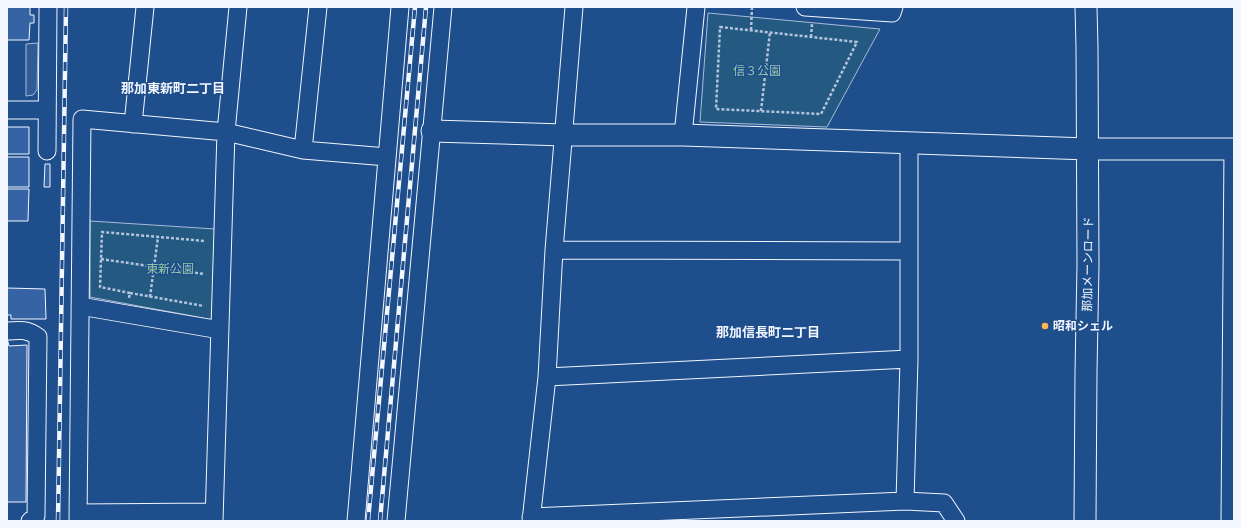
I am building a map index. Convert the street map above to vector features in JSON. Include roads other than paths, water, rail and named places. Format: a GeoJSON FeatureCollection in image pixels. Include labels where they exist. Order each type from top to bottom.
{"type":"FeatureCollection","features":[{"type":"Feature","properties":{"kind":"street"},"geometry":{"type":"LineString","coordinates":[[47,151],[48,7]]}},
{"type":"Feature","properties":{"kind":"street"},"geometry":{"type":"LineString","coordinates":[[133,124],[145,7]]}},
{"type":"Feature","properties":{"kind":"street"},"geometry":{"type":"LineString","coordinates":[[238,7],[226,132],[214,517],[78,517],[82,120],[226,132],[303,150],[387,156]]}},
{"type":"Feature","properties":{"kind":"street"},"geometry":{"type":"LineString","coordinates":[[303,150],[318,7]]}},
{"type":"Feature","properties":{"kind":"street"},"geometry":{"type":"LineString","coordinates":[[356,521],[400,7]]}},
{"type":"Feature","properties":{"kind":"street"},"geometry":{"type":"LineString","coordinates":[[396,521],[443,7]]}},
{"type":"Feature","properties":{"kind":"street"},"geometry":{"type":"LineString","coordinates":[[574,7],[554,250],[547,377],[531,519],[905,501],[944,503],[956,521]]}},
{"type":"Feature","properties":{"kind":"street"},"geometry":{"type":"LineString","coordinates":[[683,134],[696,7]]}},
{"type":"Feature","properties":{"kind":"street"},"geometry":{"type":"LineString","coordinates":[[811,7],[892,13],[894,7]]}},
{"type":"Feature","properties":{"kind":"street","name":"那加メーンロード"},"geometry":{"type":"LineString","coordinates":[[1085,521],[1088,265],[1086,7]]}},
{"type":"Feature","properties":{"kind":"street"},"geometry":{"type":"LineString","coordinates":[[7,110],[47,110]]}},
{"type":"Feature","properties":{"kind":"street"},"geometry":{"type":"LineString","coordinates":[[432,131],[564,135],[683,134],[1088,149],[1234,149],[1230,521]]}},
{"type":"Feature","properties":{"kind":"street"},"geometry":{"type":"LineString","coordinates":[[905,501],[909,359],[909,142]]}},
{"type":"Feature","properties":{"kind":"street"},"geometry":{"type":"LineString","coordinates":[[554,250],[909,251]]}},
{"type":"Feature","properties":{"kind":"street"},"geometry":{"type":"LineString","coordinates":[[80,306],[220,330]]}},
{"type":"Feature","properties":{"kind":"street"},"geometry":{"type":"LineString","coordinates":[[7,331],[20,330],[32,332],[38,337],[36,516],[30,521]]}},
{"type":"Feature","properties":{"kind":"street"},"geometry":{"type":"LineString","coordinates":[[547,377],[909,359]]}},
{"type":"Feature","properties":{"kind":"railway"},"geometry":{"type":"LineString","coordinates":[[58,521],[66,7]]}},
{"type":"Feature","properties":{"kind":"railway"},"geometry":{"type":"LineString","coordinates":[[368,521],[415,7]]}},
{"type":"Feature","properties":{"kind":"railway"},"geometry":{"type":"LineString","coordinates":[[380,521],[426,7]]}},
{"type":"Feature","properties":{"kind":"place","name":"昭和シェル"},"geometry":{"type":"Point","coordinates":[1045,326]}},
{"type":"Feature","properties":{"kind":"district","name":"那加東新町二丁目"},"geometry":{"type":"Point","coordinates":[173,88]}},
{"type":"Feature","properties":{"kind":"district","name":"那加信長町二丁目"},"geometry":{"type":"Point","coordinates":[768,332]}},
{"type":"Feature","properties":{"kind":"park label","name":"信３公園"},"geometry":{"type":"Point","coordinates":[757,71]}},
{"type":"Feature","properties":{"kind":"park label","name":"東新公園"},"geometry":{"type":"Point","coordinates":[170,269]}}]}
